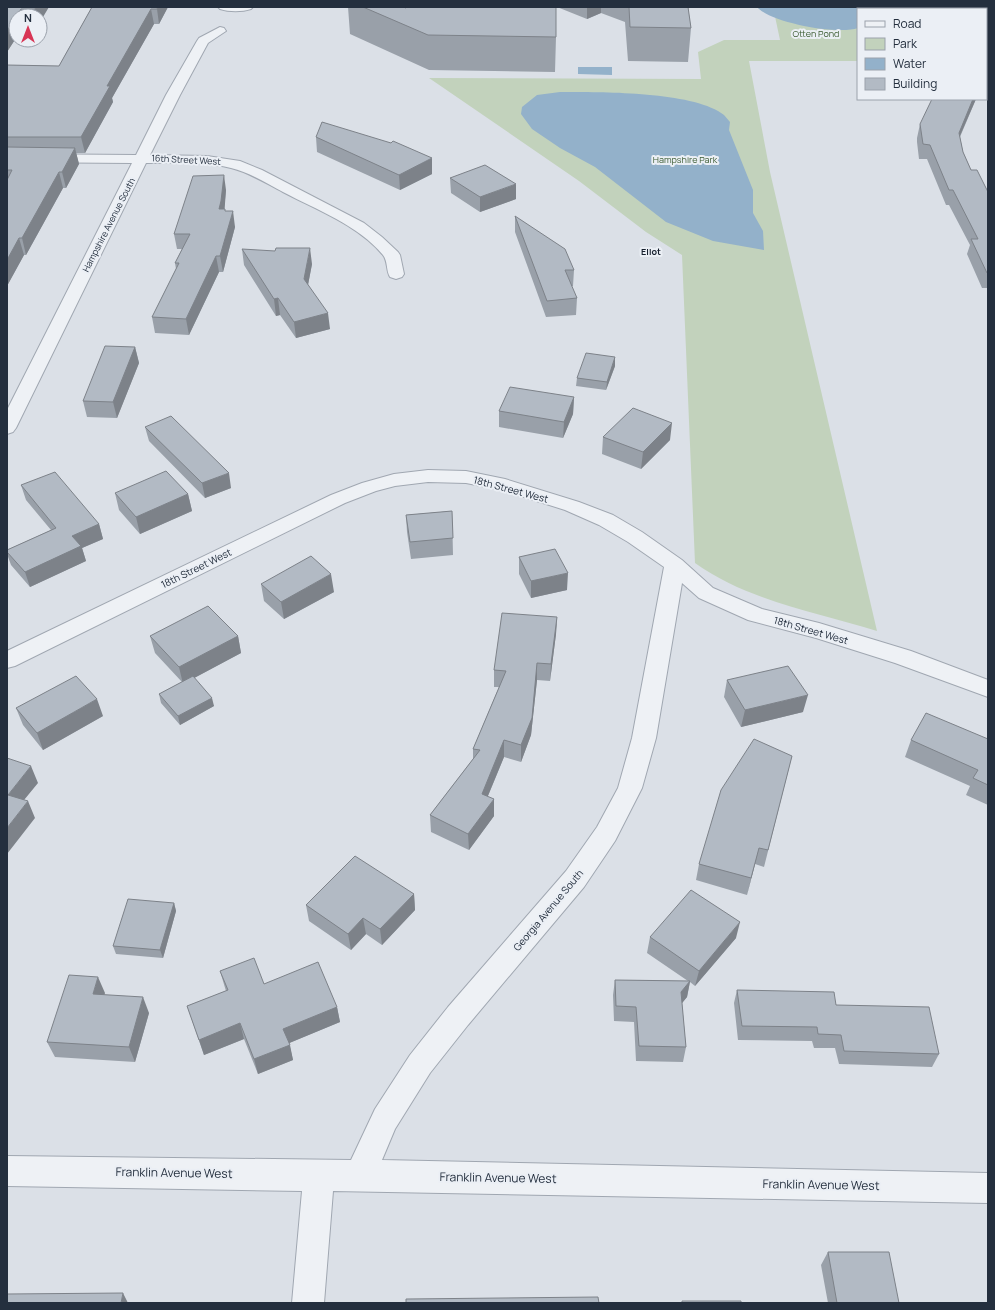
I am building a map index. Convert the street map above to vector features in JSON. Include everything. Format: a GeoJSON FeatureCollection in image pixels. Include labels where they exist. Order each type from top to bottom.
{"type":"FeatureCollection","features":[{"type":"Feature","properties":{"kind":"street"},"geometry":{"type":"LineString","coordinates":[[224,7],[247,7]]}},
{"type":"Feature","properties":{"kind":"street","name":"Hampshire Avenue South"},"geometry":{"type":"LineString","coordinates":[[7,428],[143,158],[173,95],[203,41],[220,31]]}},
{"type":"Feature","properties":{"kind":"street","name":"16th Street West"},"geometry":{"type":"LineString","coordinates":[[7,158],[143,158],[207,160],[235,164],[257,173],[359,226],[377,240],[392,255],[396,274]]}},
{"type":"Feature","properties":{"kind":"street","name":"18th Street West"},"geometry":{"type":"LineString","coordinates":[[7,660],[338,499],[369,487],[394,480],[428,476],[466,477],[505,485],[572,506],[606,520],[636,537],[675,565],[706,592],[756,615],[819,631],[903,657],[988,689]]}},
{"type":"Feature","properties":{"kind":"street","name":"Georgia Avenue South"},"geometry":{"type":"LineString","coordinates":[[360,1175],[385,1120],[420,1064],[458,1016],[575,879],[606,834],[630,788],[644,738],[675,565]]}},
{"type":"Feature","properties":{"kind":"street","name":"Franklin Avenue West"},"geometry":{"type":"LineString","coordinates":[[7,1171],[319,1176],[360,1175],[988,1188]]}},
{"type":"Feature","properties":{"kind":"street"},"geometry":{"type":"LineString","coordinates":[[308,1303],[319,1176]]}},
{"type":"Feature","properties":{"kind":"green space","name":"Hampshire Park"},"geometry":{"type":"Polygon","coordinates":[[[773,7],[988,7],[988,61],[987,8],[857,8],[857,61],[749,61],[770,172],[877,631],[760,596],[737,587],[695,563],[682,255],[646,232],[579,181],[429,78],[701,79],[698,52],[724,40],[780,40],[773,7]]]}},
{"type":"Feature","properties":{"kind":"water","name":"Otten Pond"},"geometry":{"type":"Polygon","coordinates":[[[757,7],[988,7],[988,23],[987,8],[857,8],[857,28],[848,30],[821,29],[790,23],[765,13],[757,7]]]}},
{"type":"Feature","properties":{"kind":"water"},"geometry":{"type":"Polygon","coordinates":[[[578,67],[612,67],[612,75],[578,74],[578,67]]]}},
{"type":"Feature","properties":{"kind":"water"},"geometry":{"type":"Polygon","coordinates":[[[560,92],[645,94],[669,97],[691,101],[710,107],[724,115],[730,122],[729,130],[753,190],[753,213],[763,231],[764,250],[713,241],[666,222],[595,167],[560,148],[532,129],[521,114],[522,107],[537,95],[560,92]]]}},
{"type":"Feature","properties":{"kind":"building"},"geometry":{"type":"Polygon","coordinates":[[[7,7],[36,7],[8,8],[7,31],[7,7]]]}},
{"type":"Feature","properties":{"kind":"building"},"geometry":{"type":"Polygon","coordinates":[[[92,7],[158,7],[157,9],[151,9],[107,86],[110,86],[81,137],[7,137],[7,65],[59,66],[92,7]]]}},
{"type":"Feature","properties":{"kind":"building"},"geometry":{"type":"Polygon","coordinates":[[[363,7],[556,7],[556,37],[428,35],[363,7]]]}},
{"type":"Feature","properties":{"kind":"building"},"geometry":{"type":"Polygon","coordinates":[[[629,7],[688,7],[691,28],[630,27],[629,7]]]}},
{"type":"Feature","properties":{"kind":"building"},"geometry":{"type":"Polygon","coordinates":[[[932,100],[973,100],[959,133],[963,152],[971,170],[977,170],[988,192],[988,273],[971,239],[978,239],[953,190],[949,190],[930,145],[923,144],[920,124],[932,100]]]}},
{"type":"Feature","properties":{"kind":"building"},"geometry":{"type":"Polygon","coordinates":[[[322,122],[391,143],[393,141],[432,158],[399,175],[316,137],[322,122]]]}},
{"type":"Feature","properties":{"kind":"building"},"geometry":{"type":"Polygon","coordinates":[[[7,147],[75,148],[62,172],[59,172],[22,238],[19,238],[7,260],[7,180],[12,170],[7,170],[7,147]]]}},
{"type":"Feature","properties":{"kind":"building"},"geometry":{"type":"Polygon","coordinates":[[[485,165],[516,184],[480,197],[450,178],[485,165]]]}},
{"type":"Feature","properties":{"kind":"building"},"geometry":{"type":"Polygon","coordinates":[[[224,175],[219,209],[233,211],[220,256],[216,256],[186,319],[152,317],[179,263],[175,263],[190,234],[174,234],[193,176],[224,175]]]}},
{"type":"Feature","properties":{"kind":"building"},"geometry":{"type":"Polygon","coordinates":[[[515,216],[565,249],[574,270],[565,270],[577,298],[547,301],[515,216]]]}},
{"type":"Feature","properties":{"kind":"building"},"geometry":{"type":"Polygon","coordinates":[[[276,248],[310,248],[304,279],[328,313],[294,322],[278,298],[274,299],[242,249],[275,251],[276,248]]]}},
{"type":"Feature","properties":{"kind":"building"},"geometry":{"type":"Polygon","coordinates":[[[105,346],[135,347],[113,402],[83,401],[105,346]]]}},
{"type":"Feature","properties":{"kind":"building"},"geometry":{"type":"Polygon","coordinates":[[[586,353],[615,357],[607,382],[577,378],[586,353]]]}},
{"type":"Feature","properties":{"kind":"building"},"geometry":{"type":"Polygon","coordinates":[[[510,387],[574,397],[564,422],[499,411],[510,387]]]}},
{"type":"Feature","properties":{"kind":"building"},"geometry":{"type":"Polygon","coordinates":[[[633,408],[672,423],[643,452],[603,437],[633,408]]]}},
{"type":"Feature","properties":{"kind":"building"},"geometry":{"type":"Polygon","coordinates":[[[171,416],[229,473],[202,483],[145,427],[171,416]]]}},
{"type":"Feature","properties":{"kind":"building"},"geometry":{"type":"Polygon","coordinates":[[[166,471],[188,494],[136,517],[115,493],[166,471]]]}},
{"type":"Feature","properties":{"kind":"building"},"geometry":{"type":"Polygon","coordinates":[[[55,472],[99,524],[72,536],[81,546],[25,572],[7,552],[7,550],[56,528],[21,485],[55,472]]]}},
{"type":"Feature","properties":{"kind":"building"},"geometry":{"type":"Polygon","coordinates":[[[452,511],[453,538],[410,542],[406,515],[452,511]]]}},
{"type":"Feature","properties":{"kind":"building"},"geometry":{"type":"Polygon","coordinates":[[[555,549],[568,573],[531,581],[519,557],[555,549]]]}},
{"type":"Feature","properties":{"kind":"building"},"geometry":{"type":"Polygon","coordinates":[[[311,556],[331,574],[281,602],[261,584],[311,556]]]}},
{"type":"Feature","properties":{"kind":"building"},"geometry":{"type":"Polygon","coordinates":[[[208,606],[238,636],[179,667],[150,636],[208,606]]]}},
{"type":"Feature","properties":{"kind":"building"},"geometry":{"type":"Polygon","coordinates":[[[502,613],[557,617],[551,664],[537,663],[532,718],[521,745],[504,740],[482,794],[494,799],[468,834],[430,815],[480,750],[473,749],[506,671],[494,670],[502,613]]]}},
{"type":"Feature","properties":{"kind":"building"},"geometry":{"type":"Polygon","coordinates":[[[788,666],[808,695],[745,710],[727,680],[788,666]]]}},
{"type":"Feature","properties":{"kind":"building"},"geometry":{"type":"Polygon","coordinates":[[[76,676],[97,699],[37,733],[16,708],[76,676]]]}},
{"type":"Feature","properties":{"kind":"building"},"geometry":{"type":"Polygon","coordinates":[[[193,676],[212,698],[178,716],[159,694],[193,676]]]}},
{"type":"Feature","properties":{"kind":"building"},"geometry":{"type":"Polygon","coordinates":[[[926,713],[988,739],[988,785],[973,778],[978,770],[911,740],[926,713]]]}},
{"type":"Feature","properties":{"kind":"building"},"geometry":{"type":"Polygon","coordinates":[[[754,739],[792,756],[768,850],[759,848],[751,878],[699,864],[721,790],[754,739]]]}},
{"type":"Feature","properties":{"kind":"building"},"geometry":{"type":"Polygon","coordinates":[[[7,758],[31,766],[8,795],[28,801],[7,828],[7,758]]]}},
{"type":"Feature","properties":{"kind":"building"},"geometry":{"type":"Polygon","coordinates":[[[355,856],[414,894],[380,929],[363,918],[348,934],[306,905],[355,856]]]}},
{"type":"Feature","properties":{"kind":"building"},"geometry":{"type":"Polygon","coordinates":[[[691,890],[740,922],[699,971],[650,937],[691,890]]]}},
{"type":"Feature","properties":{"kind":"building"},"geometry":{"type":"Polygon","coordinates":[[[128,899],[174,903],[160,950],[113,946],[128,899]]]}},
{"type":"Feature","properties":{"kind":"building"},"geometry":{"type":"Polygon","coordinates":[[[254,958],[264,984],[318,962],[337,1007],[283,1029],[290,1045],[254,1059],[240,1023],[199,1040],[187,1006],[228,990],[220,971],[254,958]]]}},
{"type":"Feature","properties":{"kind":"building"},"geometry":{"type":"Polygon","coordinates":[[[69,975],[98,977],[93,994],[143,997],[129,1047],[47,1042],[69,975]]]}},
{"type":"Feature","properties":{"kind":"building"},"geometry":{"type":"Polygon","coordinates":[[[615,980],[690,981],[681,992],[686,1047],[639,1046],[636,1007],[616,1006],[615,980]]]}},
{"type":"Feature","properties":{"kind":"building"},"geometry":{"type":"Polygon","coordinates":[[[737,990],[834,992],[836,1005],[929,1007],[939,1054],[844,1051],[841,1035],[818,1034],[817,1027],[742,1026],[737,990]]]}},
{"type":"Feature","properties":{"kind":"building"},"geometry":{"type":"Polygon","coordinates":[[[828,1252],[889,1252],[899,1303],[837,1303],[828,1252]]]}},
{"type":"Feature","properties":{"kind":"building"},"geometry":{"type":"Polygon","coordinates":[[[123,1293],[121,1303],[7,1303],[7,1294],[123,1293]]]}},
{"type":"Feature","properties":{"kind":"building"},"geometry":{"type":"Polygon","coordinates":[[[598,1297],[599,1303],[406,1303],[406,1299],[598,1297]]]}},
{"type":"Feature","properties":{"kind":"building"},"geometry":{"type":"Polygon","coordinates":[[[682,1301],[741,1301],[741,1303],[682,1303],[682,1301]]]}},
{"type":"Feature","properties":{"kind":"district","name":"Eliot"},"geometry":{"type":"Point","coordinates":[651,252]}}]}
